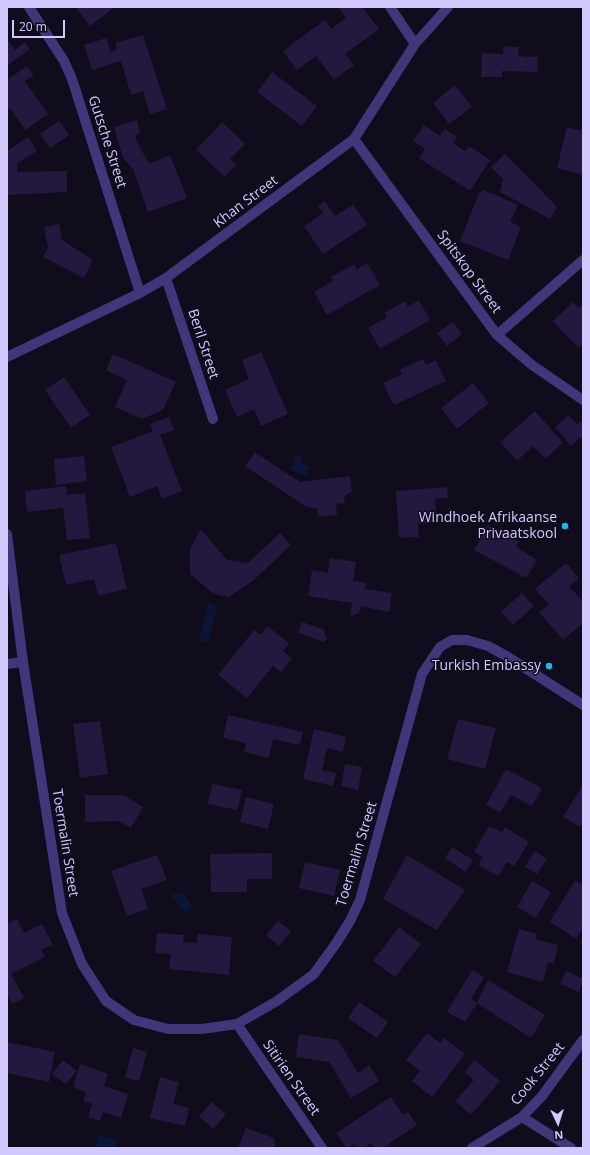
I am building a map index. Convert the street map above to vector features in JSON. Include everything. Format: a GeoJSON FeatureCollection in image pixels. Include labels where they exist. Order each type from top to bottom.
{"type":"FeatureCollection","features":[{"type":"Feature","properties":{"kind":"street","name":"Gutsche Street"},"geometry":{"type":"LineString","coordinates":[[29,7],[64,61],[72,79],[140,293]]}},
{"type":"Feature","properties":{"kind":"street"},"geometry":{"type":"LineString","coordinates":[[390,7],[415,44]]}},
{"type":"Feature","properties":{"kind":"street","name":"Khan Street"},"geometry":{"type":"LineString","coordinates":[[7,357],[140,293],[166,278],[354,139],[415,44],[448,7]]}},
{"type":"Feature","properties":{"kind":"street","name":"Spitskop Street"},"geometry":{"type":"LineString","coordinates":[[354,139],[497,335],[532,365],[583,400]]}},
{"type":"Feature","properties":{"kind":"street"},"geometry":{"type":"LineString","coordinates":[[497,335],[583,260]]}},
{"type":"Feature","properties":{"kind":"street","name":"Beril Street"},"geometry":{"type":"LineString","coordinates":[[166,278],[213,419]]}},
{"type":"Feature","properties":{"kind":"street","name":"Toermalin Street"},"geometry":{"type":"LineString","coordinates":[[7,534],[23,662],[62,913],[82,964],[106,1001],[134,1020],[168,1029],[202,1029],[237,1024],[276,1001],[314,974],[350,922],[365,884],[422,674],[440,647],[452,640],[467,640],[488,646],[508,657],[583,705]]}},
{"type":"Feature","properties":{"kind":"street"},"geometry":{"type":"LineString","coordinates":[[7,664],[23,662]]}},
{"type":"Feature","properties":{"kind":"street","name":"Sitirien Street"},"geometry":{"type":"LineString","coordinates":[[237,1024],[322,1148]]}},
{"type":"Feature","properties":{"kind":"street","name":"Cook Street"},"geometry":{"type":"LineString","coordinates":[[472,1148],[522,1117],[542,1096],[583,1040]]}},
{"type":"Feature","properties":{"kind":"street"},"geometry":{"type":"LineString","coordinates":[[522,1117],[571,1148]]}},
{"type":"Feature","properties":{"kind":"water"},"geometry":{"type":"Polygon","coordinates":[[[296,455],[303,457],[300,463],[310,467],[306,476],[290,469],[296,455]]]}},
{"type":"Feature","properties":{"kind":"water"},"geometry":{"type":"Polygon","coordinates":[[[209,603],[218,606],[207,643],[199,640],[209,603]]]}},
{"type":"Feature","properties":{"kind":"water"},"geometry":{"type":"Polygon","coordinates":[[[181,892],[193,906],[185,912],[171,895],[181,892]]]}},
{"type":"Feature","properties":{"kind":"water"},"geometry":{"type":"Polygon","coordinates":[[[98,1135],[117,1139],[115,1148],[95,1146],[98,1135]]]}},
{"type":"Feature","properties":{"kind":"building"},"geometry":{"type":"Polygon","coordinates":[[[75,7],[115,7],[90,26],[75,7]]]}},
{"type":"Feature","properties":{"kind":"building"},"geometry":{"type":"Polygon","coordinates":[[[362,7],[379,29],[345,54],[354,65],[334,80],[316,56],[297,70],[283,51],[325,20],[331,29],[346,18],[339,8],[362,7]]]}},
{"type":"Feature","properties":{"kind":"building"},"geometry":{"type":"Polygon","coordinates":[[[143,35],[167,109],[150,114],[143,91],[131,95],[121,61],[92,70],[84,45],[106,38],[111,52],[117,50],[115,43],[143,35]]]}},
{"type":"Feature","properties":{"kind":"building"},"geometry":{"type":"Polygon","coordinates":[[[7,39],[15,50],[25,42],[30,49],[7,66],[7,39]]]}},
{"type":"Feature","properties":{"kind":"building"},"geometry":{"type":"Polygon","coordinates":[[[503,46],[519,47],[518,56],[538,57],[537,72],[502,71],[502,77],[481,77],[482,53],[503,54],[503,46]]]}},
{"type":"Feature","properties":{"kind":"building"},"geometry":{"type":"Polygon","coordinates":[[[27,66],[34,75],[25,81],[48,114],[25,130],[10,108],[7,110],[7,80],[27,66]]]}},
{"type":"Feature","properties":{"kind":"building"},"geometry":{"type":"Polygon","coordinates":[[[272,72],[317,106],[302,126],[257,92],[272,72]]]}},
{"type":"Feature","properties":{"kind":"building"},"geometry":{"type":"Polygon","coordinates":[[[455,85],[472,107],[449,124],[433,103],[455,85]]]}},
{"type":"Feature","properties":{"kind":"building"},"geometry":{"type":"Polygon","coordinates":[[[137,120],[140,132],[135,138],[149,164],[170,155],[187,198],[148,212],[133,169],[123,158],[114,127],[137,120]]]}},
{"type":"Feature","properties":{"kind":"building"},"geometry":{"type":"Polygon","coordinates":[[[59,121],[69,135],[50,148],[40,134],[59,121]]]}},
{"type":"Feature","properties":{"kind":"building"},"geometry":{"type":"Polygon","coordinates":[[[222,122],[245,144],[230,159],[236,165],[225,177],[196,150],[222,122]]]}},
{"type":"Feature","properties":{"kind":"building"},"geometry":{"type":"Polygon","coordinates":[[[424,125],[440,136],[445,129],[457,137],[453,143],[465,151],[469,146],[490,160],[470,191],[419,158],[425,149],[413,141],[424,125]]]}},
{"type":"Feature","properties":{"kind":"building"},"geometry":{"type":"Polygon","coordinates":[[[567,127],[583,131],[583,175],[557,168],[567,127]]]}},
{"type":"Feature","properties":{"kind":"building"},"geometry":{"type":"Polygon","coordinates":[[[28,137],[37,151],[17,163],[17,172],[67,171],[67,192],[7,195],[7,151],[28,137]]]}},
{"type":"Feature","properties":{"kind":"building"},"geometry":{"type":"Polygon","coordinates":[[[505,154],[557,207],[550,219],[500,192],[503,179],[491,167],[505,154]]]}},
{"type":"Feature","properties":{"kind":"building"},"geometry":{"type":"Polygon","coordinates":[[[484,190],[518,205],[510,222],[521,227],[508,260],[460,241],[479,193],[484,190]]]}},
{"type":"Feature","properties":{"kind":"building"},"geometry":{"type":"Polygon","coordinates":[[[325,201],[335,216],[353,204],[367,225],[323,254],[304,226],[323,213],[318,206],[325,201]]]}},
{"type":"Feature","properties":{"kind":"building"},"geometry":{"type":"Polygon","coordinates":[[[59,224],[62,240],[93,260],[84,278],[43,257],[48,248],[44,227],[59,224]]]}},
{"type":"Feature","properties":{"kind":"building"},"geometry":{"type":"Polygon","coordinates":[[[367,263],[380,285],[327,315],[314,292],[333,281],[331,277],[354,264],[357,269],[367,263]]]}},
{"type":"Feature","properties":{"kind":"building"},"geometry":{"type":"Polygon","coordinates":[[[419,300],[430,320],[380,349],[368,328],[387,317],[384,313],[405,301],[408,307],[419,300]]]}},
{"type":"Feature","properties":{"kind":"building"},"geometry":{"type":"Polygon","coordinates":[[[573,302],[579,308],[583,305],[583,344],[578,348],[553,321],[573,302]]]}},
{"type":"Feature","properties":{"kind":"building"},"geometry":{"type":"Polygon","coordinates":[[[453,322],[462,334],[447,346],[437,333],[453,322]]]}},
{"type":"Feature","properties":{"kind":"building"},"geometry":{"type":"Polygon","coordinates":[[[261,352],[288,414],[261,426],[254,409],[237,417],[225,390],[249,379],[242,360],[261,352]]]}},
{"type":"Feature","properties":{"kind":"building"},"geometry":{"type":"Polygon","coordinates":[[[113,354],[176,382],[163,410],[142,419],[115,407],[127,380],[106,370],[113,354]]]}},
{"type":"Feature","properties":{"kind":"building"},"geometry":{"type":"Polygon","coordinates":[[[423,359],[426,365],[436,360],[446,381],[394,405],[383,383],[402,374],[400,370],[423,359]]]}},
{"type":"Feature","properties":{"kind":"building"},"geometry":{"type":"Polygon","coordinates":[[[64,377],[90,415],[71,428],[45,390],[64,377]]]}},
{"type":"Feature","properties":{"kind":"building"},"geometry":{"type":"Polygon","coordinates":[[[473,383],[489,403],[457,429],[441,408],[473,383]]]}},
{"type":"Feature","properties":{"kind":"building"},"geometry":{"type":"Polygon","coordinates":[[[535,411],[563,443],[545,459],[533,446],[517,461],[500,442],[535,411]]]}},
{"type":"Feature","properties":{"kind":"building"},"geometry":{"type":"Polygon","coordinates":[[[569,415],[577,424],[581,421],[583,424],[583,435],[571,446],[555,427],[569,415]]]}},
{"type":"Feature","properties":{"kind":"building"},"geometry":{"type":"Polygon","coordinates":[[[169,417],[174,430],[160,435],[182,491],[162,499],[157,486],[130,497],[111,447],[153,431],[150,424],[169,417]]]}},
{"type":"Feature","properties":{"kind":"building"},"geometry":{"type":"Polygon","coordinates":[[[255,452],[300,482],[350,476],[352,491],[344,497],[345,503],[336,504],[337,515],[318,517],[317,509],[305,506],[245,466],[255,452]]]}},
{"type":"Feature","properties":{"kind":"building"},"geometry":{"type":"Polygon","coordinates":[[[84,456],[87,481],[56,485],[54,459],[84,456]]]}},
{"type":"Feature","properties":{"kind":"building"},"geometry":{"type":"Polygon","coordinates":[[[66,486],[67,495],[85,493],[90,538],[67,540],[63,508],[27,512],[25,491],[66,486]]]}},
{"type":"Feature","properties":{"kind":"building"},"geometry":{"type":"Polygon","coordinates":[[[447,487],[448,498],[435,499],[437,522],[418,524],[419,537],[399,538],[396,491],[447,487]]]}},
{"type":"Feature","properties":{"kind":"building"},"geometry":{"type":"Polygon","coordinates":[[[488,525],[519,541],[516,546],[537,560],[526,578],[474,550],[488,525]]]}},
{"type":"Feature","properties":{"kind":"building"},"geometry":{"type":"Polygon","coordinates":[[[201,529],[227,560],[248,563],[280,533],[291,545],[255,579],[229,597],[214,594],[190,574],[190,549],[201,529]]]}},
{"type":"Feature","properties":{"kind":"building"},"geometry":{"type":"Polygon","coordinates":[[[116,543],[127,589],[98,596],[94,579],[66,585],[59,555],[116,543]]]}},
{"type":"Feature","properties":{"kind":"building"},"geometry":{"type":"Polygon","coordinates":[[[330,558],[356,562],[353,581],[366,583],[365,589],[392,593],[389,612],[361,606],[359,613],[350,617],[352,603],[308,596],[312,570],[328,573],[330,558]]]}},
{"type":"Feature","properties":{"kind":"building"},"geometry":{"type":"Polygon","coordinates":[[[566,563],[579,578],[569,586],[583,602],[583,623],[563,640],[539,612],[549,604],[535,589],[566,563]]]}},
{"type":"Feature","properties":{"kind":"building"},"geometry":{"type":"Polygon","coordinates":[[[522,593],[534,606],[513,625],[501,612],[522,593]]]}},
{"type":"Feature","properties":{"kind":"building"},"geometry":{"type":"Polygon","coordinates":[[[302,622],[323,629],[327,638],[324,642],[298,633],[302,622]]]}},
{"type":"Feature","properties":{"kind":"building"},"geometry":{"type":"Polygon","coordinates":[[[267,626],[289,643],[283,651],[292,658],[281,672],[273,666],[247,698],[218,675],[254,630],[260,635],[267,626]]]}},
{"type":"Feature","properties":{"kind":"building"},"geometry":{"type":"Polygon","coordinates":[[[228,715],[303,732],[300,745],[273,739],[269,758],[244,752],[246,743],[223,738],[228,715]]]}},
{"type":"Feature","properties":{"kind":"building"},"geometry":{"type":"Polygon","coordinates":[[[458,719],[496,728],[485,769],[447,759],[458,719]]]}},
{"type":"Feature","properties":{"kind":"building"},"geometry":{"type":"Polygon","coordinates":[[[100,721],[108,774],[80,778],[73,724],[100,721]]]}},
{"type":"Feature","properties":{"kind":"building"},"geometry":{"type":"Polygon","coordinates":[[[314,729],[346,737],[343,752],[327,748],[322,770],[336,773],[333,786],[303,779],[314,729]]]}},
{"type":"Feature","properties":{"kind":"building"},"geometry":{"type":"Polygon","coordinates":[[[345,764],[362,767],[358,790],[341,786],[345,764]]]}},
{"type":"Feature","properties":{"kind":"building"},"geometry":{"type":"Polygon","coordinates":[[[506,769],[542,788],[532,806],[511,795],[500,813],[486,805],[506,769]]]}},
{"type":"Feature","properties":{"kind":"building"},"geometry":{"type":"Polygon","coordinates":[[[212,784],[242,790],[237,810],[208,804],[212,784]]]}},
{"type":"Feature","properties":{"kind":"building"},"geometry":{"type":"Polygon","coordinates":[[[583,785],[583,822],[580,827],[563,817],[583,785]]]}},
{"type":"Feature","properties":{"kind":"building"},"geometry":{"type":"Polygon","coordinates":[[[85,795],[123,795],[143,807],[131,828],[118,821],[85,822],[85,795]]]}},
{"type":"Feature","properties":{"kind":"building"},"geometry":{"type":"Polygon","coordinates":[[[246,797],[274,804],[268,829],[240,822],[246,797]]]}},
{"type":"Feature","properties":{"kind":"building"},"geometry":{"type":"Polygon","coordinates":[[[489,826],[502,832],[505,827],[529,842],[514,866],[507,862],[498,876],[478,865],[483,857],[474,852],[489,826]]]}},
{"type":"Feature","properties":{"kind":"building"},"geometry":{"type":"Polygon","coordinates":[[[452,847],[473,860],[465,872],[445,858],[452,847]]]}},
{"type":"Feature","properties":{"kind":"building"},"geometry":{"type":"Polygon","coordinates":[[[535,851],[547,859],[537,874],[525,867],[535,851]]]}},
{"type":"Feature","properties":{"kind":"building"},"geometry":{"type":"Polygon","coordinates":[[[272,853],[272,879],[247,879],[247,892],[211,892],[210,854],[272,853]]]}},
{"type":"Feature","properties":{"kind":"building"},"geometry":{"type":"Polygon","coordinates":[[[157,855],[167,880],[141,889],[148,909],[127,916],[111,871],[157,855]]]}},
{"type":"Feature","properties":{"kind":"building"},"geometry":{"type":"Polygon","coordinates":[[[407,855],[465,890],[437,930],[383,899],[407,855]]]}},
{"type":"Feature","properties":{"kind":"building"},"geometry":{"type":"Polygon","coordinates":[[[305,862],[340,870],[334,896],[299,888],[305,862]]]}},
{"type":"Feature","properties":{"kind":"building"},"geometry":{"type":"Polygon","coordinates":[[[575,880],[583,885],[583,928],[576,939],[550,922],[575,880]]]}},
{"type":"Feature","properties":{"kind":"building"},"geometry":{"type":"Polygon","coordinates":[[[532,881],[551,892],[536,918],[517,907],[532,881]]]}},
{"type":"Feature","properties":{"kind":"building"},"geometry":{"type":"Polygon","coordinates":[[[17,919],[24,933],[42,924],[53,945],[41,950],[45,957],[11,974],[24,998],[12,1004],[7,993],[7,924],[17,919]]]}},
{"type":"Feature","properties":{"kind":"building"},"geometry":{"type":"Polygon","coordinates":[[[278,921],[291,931],[279,946],[266,935],[278,921]]]}},
{"type":"Feature","properties":{"kind":"building"},"geometry":{"type":"Polygon","coordinates":[[[399,927],[421,944],[395,977],[373,961],[399,927]]]}},
{"type":"Feature","properties":{"kind":"building"},"geometry":{"type":"Polygon","coordinates":[[[519,929],[537,934],[535,939],[558,945],[554,964],[548,962],[543,982],[507,972],[519,929]]]}},
{"type":"Feature","properties":{"kind":"building"},"geometry":{"type":"Polygon","coordinates":[[[157,933],[184,935],[183,942],[197,943],[198,934],[232,937],[229,975],[169,969],[171,954],[155,953],[157,933]]]}},
{"type":"Feature","properties":{"kind":"building"},"geometry":{"type":"Polygon","coordinates":[[[472,970],[484,977],[471,999],[477,1003],[465,1022],[447,1012],[472,970]]]}},
{"type":"Feature","properties":{"kind":"building"},"geometry":{"type":"Polygon","coordinates":[[[566,971],[583,979],[579,992],[560,984],[566,971]]]}},
{"type":"Feature","properties":{"kind":"building"},"geometry":{"type":"Polygon","coordinates":[[[488,980],[545,1015],[531,1038],[477,1003],[488,980]]]}},
{"type":"Feature","properties":{"kind":"building"},"geometry":{"type":"Polygon","coordinates":[[[359,1002],[388,1022],[377,1038],[348,1018],[359,1002]]]}},
{"type":"Feature","properties":{"kind":"building"},"geometry":{"type":"Polygon","coordinates":[[[427,1033],[440,1043],[444,1038],[465,1054],[432,1097],[412,1081],[420,1071],[406,1060],[427,1033]]]}},
{"type":"Feature","properties":{"kind":"building"},"geometry":{"type":"Polygon","coordinates":[[[299,1034],[338,1040],[358,1073],[369,1065],[379,1081],[351,1098],[329,1062],[296,1057],[299,1034]]]}},
{"type":"Feature","properties":{"kind":"building"},"geometry":{"type":"Polygon","coordinates":[[[7,1042],[55,1052],[49,1082],[7,1073],[7,1042]]]}},
{"type":"Feature","properties":{"kind":"building"},"geometry":{"type":"Polygon","coordinates":[[[133,1048],[147,1052],[139,1081],[125,1078],[133,1048]]]}},
{"type":"Feature","properties":{"kind":"building"},"geometry":{"type":"Polygon","coordinates":[[[63,1060],[77,1071],[66,1084],[52,1074],[63,1060]]]}},
{"type":"Feature","properties":{"kind":"building"},"geometry":{"type":"Polygon","coordinates":[[[475,1060],[500,1081],[471,1115],[455,1101],[474,1080],[465,1072],[475,1060]]]}},
{"type":"Feature","properties":{"kind":"building"},"geometry":{"type":"Polygon","coordinates":[[[80,1064],[108,1074],[104,1086],[128,1094],[121,1118],[103,1112],[100,1121],[88,1117],[92,1104],[83,1101],[86,1092],[73,1087],[80,1064]]]}},
{"type":"Feature","properties":{"kind":"building"},"geometry":{"type":"Polygon","coordinates":[[[160,1077],[179,1082],[173,1104],[189,1108],[185,1126],[150,1118],[160,1077]]]}},
{"type":"Feature","properties":{"kind":"building"},"geometry":{"type":"Polygon","coordinates":[[[391,1097],[403,1115],[408,1112],[417,1125],[383,1148],[374,1148],[371,1143],[364,1148],[358,1148],[355,1144],[346,1148],[336,1133],[391,1097]]]}},
{"type":"Feature","properties":{"kind":"building"},"geometry":{"type":"Polygon","coordinates":[[[212,1102],[226,1114],[213,1129],[199,1116],[212,1102]]]}},
{"type":"Feature","properties":{"kind":"building"},"geometry":{"type":"Polygon","coordinates":[[[246,1128],[274,1138],[275,1148],[238,1148],[246,1128]]]}},
{"type":"Feature","properties":{"kind":"place","name":"Windhoek Afrikaanse Privaatskool"},"geometry":{"type":"Point","coordinates":[565,526]}},
{"type":"Feature","properties":{"kind":"place","name":"Turkish Embassy"},"geometry":{"type":"Point","coordinates":[549,666]}}]}
